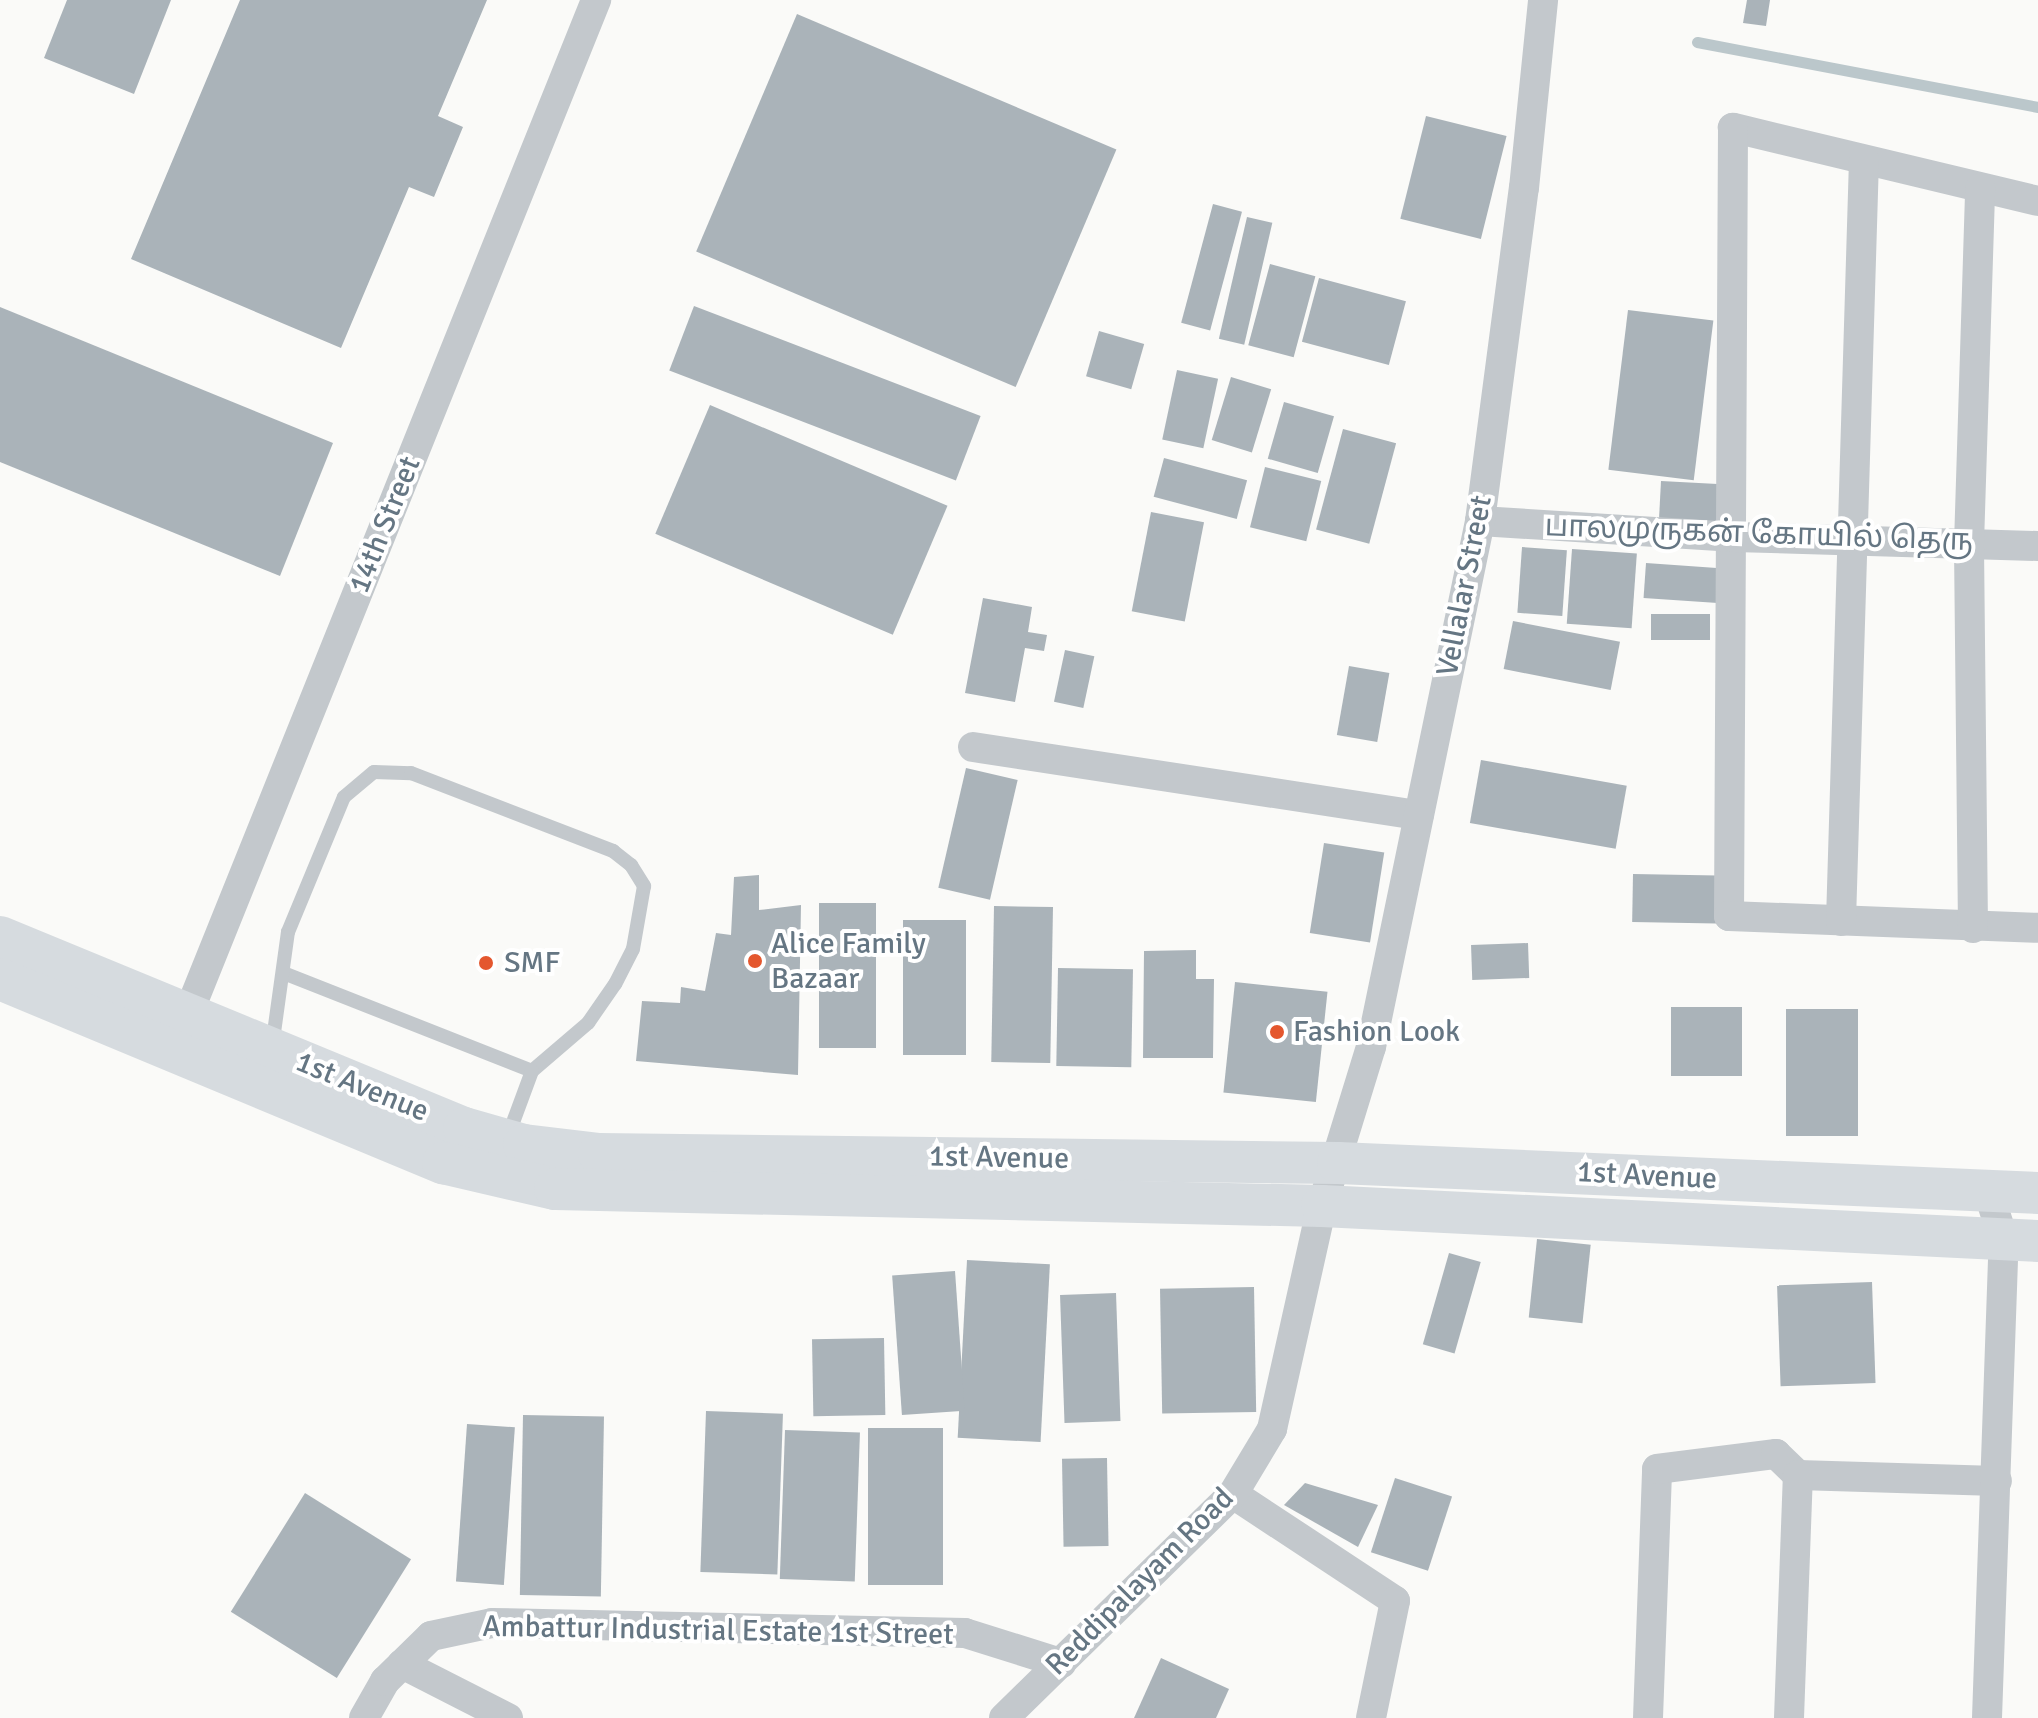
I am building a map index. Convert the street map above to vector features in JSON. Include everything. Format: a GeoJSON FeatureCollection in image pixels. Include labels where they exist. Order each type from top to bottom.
{"type":"FeatureCollection","features":[{"type":"Feature","properties":{"kind":"main road","name":"1st Avenue"},"geometry":{"type":"LineString","coordinates":[[0,937],[180,1034],[443,1163],[555,1189],[1322,1206],[2021,1241]]}},
{"type":"Feature","properties":{"kind":"main road","name":"1st Avenue"},"geometry":{"type":"LineString","coordinates":[[0,979],[180,1034],[271,1051],[464,1128],[507,1140],[599,1154],[1338,1163],[2038,1193]]}},
{"type":"Feature","properties":{"kind":"street","name":"14th Street"},"geometry":{"type":"LineString","coordinates":[[180,1034],[596,0]]}},
{"type":"Feature","properties":{"kind":"street","name":"Vellalar Street"},"geometry":{"type":"LineString","coordinates":[[1338,1163],[1371,1047],[1480,521],[1506,298],[1524,188],[1543,0]]}},
{"type":"Feature","properties":{"kind":"street"},"geometry":{"type":"LineString","coordinates":[[2038,201],[1733,128],[1734,537],[1729,916],[2038,928]]}},
{"type":"Feature","properties":{"kind":"street"},"geometry":{"type":"LineString","coordinates":[[1841,921],[1864,160]]}},
{"type":"Feature","properties":{"kind":"street"},"geometry":{"type":"LineString","coordinates":[[1972,927],[1969,544],[1980,188]]}},
{"type":"Feature","properties":{"kind":"street","name":"பாலமுருகன் கோயில் தெரு"},"geometry":{"type":"LineString","coordinates":[[1480,521],[1734,537],[2038,546]]}},
{"type":"Feature","properties":{"kind":"street"},"geometry":{"type":"LineString","coordinates":[[973,747],[1419,815]]}},
{"type":"Feature","properties":{"kind":"street","name":"Reddipalayam Road"},"geometry":{"type":"LineString","coordinates":[[1004,1718],[1233,1494],[1272,1429],[1322,1206],[1338,1163]]}},
{"type":"Feature","properties":{"kind":"street"},"geometry":{"type":"LineString","coordinates":[[1987,1718],[1997,1481],[2021,1241],[1988,1191]]}},
{"type":"Feature","properties":{"kind":"street"},"geometry":{"type":"LineString","coordinates":[[1648,1718],[1657,1469],[1776,1454],[1798,1475],[1997,1481]]}},
{"type":"Feature","properties":{"kind":"street"},"geometry":{"type":"LineString","coordinates":[[1789,1718],[1798,1475]]}},
{"type":"Feature","properties":{"kind":"street"},"geometry":{"type":"LineString","coordinates":[[1233,1494],[1395,1601],[1371,1718]]}},
{"type":"Feature","properties":{"kind":"street","name":"Ambattur Industrial Estate 1st Street"},"geometry":{"type":"LineString","coordinates":[[364,1718],[385,1681],[431,1636],[492,1623],[965,1633],[1061,1663]]}},
{"type":"Feature","properties":{"kind":"street"},"geometry":{"type":"LineString","coordinates":[[402,1664],[508,1718]]}},
{"type":"Feature","properties":{"kind":"lane"},"geometry":{"type":"LineString","coordinates":[[271,1051],[286,974],[288,932],[344,797],[374,772],[411,773],[613,851],[631,865],[644,886],[633,949],[588,1023],[532,1071],[507,1140]]}},
{"type":"Feature","properties":{"kind":"lane"},"geometry":{"type":"LineString","coordinates":[[286,974],[532,1071]]}},
{"type":"Feature","properties":{"kind":"building"},"geometry":{"type":"Polygon","coordinates":[[[67,0],[171,0],[134,94],[44,58],[67,0]]]}},
{"type":"Feature","properties":{"kind":"building"},"geometry":{"type":"Polygon","coordinates":[[[240,0],[487,0],[438,116],[463,127],[434,197],[409,187],[341,348],[131,259],[240,0]]]}},
{"type":"Feature","properties":{"kind":"building"},"geometry":{"type":"Polygon","coordinates":[[[1747,0],[1770,0],[1766,26],[1743,23],[1747,0]]]}},
{"type":"Feature","properties":{"kind":"building"},"geometry":{"type":"Polygon","coordinates":[[[797,14],[1116,150],[1016,387],[696,251],[797,14]]]}},
{"type":"Feature","properties":{"kind":"building"},"geometry":{"type":"Polygon","coordinates":[[[1426,116],[1507,136],[1481,239],[1400,219],[1426,116]]]}},
{"type":"Feature","properties":{"kind":"building"},"geometry":{"type":"Polygon","coordinates":[[[1213,204],[1242,212],[1210,331],[1181,323],[1213,204]]]}},
{"type":"Feature","properties":{"kind":"building"},"geometry":{"type":"Polygon","coordinates":[[[1247,217],[1272,223],[1244,345],[1219,339],[1247,217]]]}},
{"type":"Feature","properties":{"kind":"building"},"geometry":{"type":"Polygon","coordinates":[[[1270,264],[1315,276],[1294,357],[1248,345],[1270,264]]]}},
{"type":"Feature","properties":{"kind":"building"},"geometry":{"type":"Polygon","coordinates":[[[1319,278],[1406,301],[1389,365],[1302,342],[1319,278]]]}},
{"type":"Feature","properties":{"kind":"building"},"geometry":{"type":"Polygon","coordinates":[[[694,306],[981,416],[956,480],[669,370],[694,306]]]}},
{"type":"Feature","properties":{"kind":"building"},"geometry":{"type":"Polygon","coordinates":[[[0,307],[333,443],[280,576],[0,462],[0,307]]]}},
{"type":"Feature","properties":{"kind":"building"},"geometry":{"type":"Polygon","coordinates":[[[1628,310],[1713,320],[1694,480],[1608,470],[1628,310]]]}},
{"type":"Feature","properties":{"kind":"building"},"geometry":{"type":"Polygon","coordinates":[[[1099,331],[1144,344],[1131,389],[1086,376],[1099,331]]]}},
{"type":"Feature","properties":{"kind":"building"},"geometry":{"type":"Polygon","coordinates":[[[1177,370],[1218,379],[1203,448],[1162,439],[1177,370]]]}},
{"type":"Feature","properties":{"kind":"building"},"geometry":{"type":"Polygon","coordinates":[[[1231,377],[1271,389],[1252,452],[1212,440],[1231,377]]]}},
{"type":"Feature","properties":{"kind":"building"},"geometry":{"type":"Polygon","coordinates":[[[1284,402],[1334,416],[1318,473],[1268,459],[1284,402]]]}},
{"type":"Feature","properties":{"kind":"building"},"geometry":{"type":"Polygon","coordinates":[[[710,405],[947,506],[893,635],[655,534],[710,405]]]}},
{"type":"Feature","properties":{"kind":"building"},"geometry":{"type":"Polygon","coordinates":[[[1343,429],[1396,443],[1369,544],[1316,529],[1343,429]]]}},
{"type":"Feature","properties":{"kind":"building"},"geometry":{"type":"Polygon","coordinates":[[[1164,458],[1247,480],[1237,519],[1154,497],[1164,458]]]}},
{"type":"Feature","properties":{"kind":"building"},"geometry":{"type":"Polygon","coordinates":[[[1265,467],[1321,481],[1306,541],[1250,527],[1265,467]]]}},
{"type":"Feature","properties":{"kind":"building"},"geometry":{"type":"Polygon","coordinates":[[[1661,481],[1727,484],[1725,527],[1659,524],[1661,481]]]}},
{"type":"Feature","properties":{"kind":"building"},"geometry":{"type":"Polygon","coordinates":[[[1151,512],[1204,522],[1185,621],[1132,611],[1151,512]]]}},
{"type":"Feature","properties":{"kind":"building"},"geometry":{"type":"Polygon","coordinates":[[[1522,547],[1567,550],[1562,616],[1517,613],[1522,547]]]}},
{"type":"Feature","properties":{"kind":"building"},"geometry":{"type":"Polygon","coordinates":[[[1572,549],[1637,554],[1632,628],[1567,624],[1572,549]]]}},
{"type":"Feature","properties":{"kind":"building"},"geometry":{"type":"Polygon","coordinates":[[[1646,563],[1724,568],[1721,603],[1644,598],[1646,563]]]}},
{"type":"Feature","properties":{"kind":"building"},"geometry":{"type":"Polygon","coordinates":[[[983,598],[1032,607],[1028,632],[1047,635],[1044,651],[1025,648],[1015,702],[965,693],[983,598]]]}},
{"type":"Feature","properties":{"kind":"building"},"geometry":{"type":"Polygon","coordinates":[[[1651,614],[1710,614],[1710,640],[1651,640],[1651,614]]]}},
{"type":"Feature","properties":{"kind":"building"},"geometry":{"type":"Polygon","coordinates":[[[1513,621],[1620,642],[1611,690],[1504,669],[1513,621]]]}},
{"type":"Feature","properties":{"kind":"building"},"geometry":{"type":"Polygon","coordinates":[[[1065,650],[1094,656],[1083,708],[1054,702],[1065,650]]]}},
{"type":"Feature","properties":{"kind":"building"},"geometry":{"type":"Polygon","coordinates":[[[1349,666],[1389,673],[1377,742],[1337,735],[1349,666]]]}},
{"type":"Feature","properties":{"kind":"building"},"geometry":{"type":"Polygon","coordinates":[[[1481,760],[1627,786],[1616,849],[1470,823],[1481,760]]]}},
{"type":"Feature","properties":{"kind":"building"},"geometry":{"type":"Polygon","coordinates":[[[966,768],[1018,780],[990,900],[938,888],[966,768]]]}},
{"type":"Feature","properties":{"kind":"building"},"geometry":{"type":"Polygon","coordinates":[[[1324,843],[1384,853],[1370,942],[1310,933],[1324,843]]]}},
{"type":"Feature","properties":{"kind":"building"},"geometry":{"type":"Polygon","coordinates":[[[1633,874],[1717,875],[1716,923],[1632,922],[1633,874]]]}},
{"type":"Feature","properties":{"kind":"building","name":"Alice Family Bazaar"},"geometry":{"type":"Polygon","coordinates":[[[759,875],[759,910],[801,905],[798,1075],[636,1061],[642,1001],[680,1003],[681,987],[705,991],[716,933],[731,935],[734,877],[759,875]]]}},
{"type":"Feature","properties":{"kind":"building"},"geometry":{"type":"Polygon","coordinates":[[[819,903],[876,903],[876,1048],[819,1048],[819,903]]]}},
{"type":"Feature","properties":{"kind":"building"},"geometry":{"type":"Polygon","coordinates":[[[994,906],[1053,907],[1050,1063],[991,1062],[994,906]]]}},
{"type":"Feature","properties":{"kind":"building"},"geometry":{"type":"Polygon","coordinates":[[[903,920],[966,920],[966,1055],[903,1055],[903,920]]]}},
{"type":"Feature","properties":{"kind":"building"},"geometry":{"type":"Polygon","coordinates":[[[1528,943],[1529,978],[1472,980],[1471,945],[1528,943]]]}},
{"type":"Feature","properties":{"kind":"building"},"geometry":{"type":"Polygon","coordinates":[[[1196,950],[1196,979],[1214,979],[1213,1058],[1143,1058],[1144,951],[1196,950]]]}},
{"type":"Feature","properties":{"kind":"building"},"geometry":{"type":"Polygon","coordinates":[[[1058,968],[1133,969],[1131,1067],[1056,1066],[1058,968]]]}},
{"type":"Feature","properties":{"kind":"building","name":"Fashion Look"},"geometry":{"type":"Polygon","coordinates":[[[1235,982],[1327,992],[1316,1102],[1223,1092],[1235,982]]]}},
{"type":"Feature","properties":{"kind":"building"},"geometry":{"type":"Polygon","coordinates":[[[1671,1007],[1742,1007],[1742,1076],[1671,1076],[1671,1007]]]}},
{"type":"Feature","properties":{"kind":"building"},"geometry":{"type":"Polygon","coordinates":[[[1786,1009],[1858,1009],[1858,1136],[1786,1136],[1786,1009]]]}},
{"type":"Feature","properties":{"kind":"building"},"geometry":{"type":"Polygon","coordinates":[[[1537,1239],[1591,1245],[1582,1323],[1529,1318],[1537,1239]]]}},
{"type":"Feature","properties":{"kind":"building"},"geometry":{"type":"Polygon","coordinates":[[[1449,1253],[1481,1262],[1455,1353],[1423,1344],[1449,1253]]]}},
{"type":"Feature","properties":{"kind":"building"},"geometry":{"type":"Polygon","coordinates":[[[967,1260],[1050,1264],[1041,1442],[958,1438],[967,1260]]]}},
{"type":"Feature","properties":{"kind":"building"},"geometry":{"type":"Polygon","coordinates":[[[955,1271],[965,1411],[902,1415],[892,1275],[955,1271]]]}},
{"type":"Feature","properties":{"kind":"building"},"geometry":{"type":"Polygon","coordinates":[[[1872,1282],[1876,1383],[1781,1386],[1777,1285],[1872,1282]]]}},
{"type":"Feature","properties":{"kind":"building"},"geometry":{"type":"Polygon","coordinates":[[[1254,1287],[1256,1412],[1162,1414],[1160,1289],[1254,1287]]]}},
{"type":"Feature","properties":{"kind":"building"},"geometry":{"type":"Polygon","coordinates":[[[1116,1293],[1120,1421],[1065,1423],[1060,1295],[1116,1293]]]}},
{"type":"Feature","properties":{"kind":"building"},"geometry":{"type":"Polygon","coordinates":[[[884,1338],[885,1415],[813,1416],[812,1339],[884,1338]]]}},
{"type":"Feature","properties":{"kind":"building"},"geometry":{"type":"Polygon","coordinates":[[[706,1411],[783,1414],[777,1575],[700,1572],[706,1411]]]}},
{"type":"Feature","properties":{"kind":"building"},"geometry":{"type":"Polygon","coordinates":[[[523,1415],[604,1416],[601,1596],[520,1595],[523,1415]]]}},
{"type":"Feature","properties":{"kind":"building"},"geometry":{"type":"Polygon","coordinates":[[[467,1424],[515,1427],[504,1585],[456,1582],[467,1424]]]}},
{"type":"Feature","properties":{"kind":"building"},"geometry":{"type":"Polygon","coordinates":[[[868,1428],[943,1428],[943,1585],[868,1585],[868,1428]]]}},
{"type":"Feature","properties":{"kind":"building"},"geometry":{"type":"Polygon","coordinates":[[[785,1430],[860,1433],[855,1582],[780,1579],[785,1430]]]}},
{"type":"Feature","properties":{"kind":"building"},"geometry":{"type":"Polygon","coordinates":[[[1107,1458],[1109,1546],[1064,1547],[1062,1459],[1107,1458]]]}},
{"type":"Feature","properties":{"kind":"building"},"geometry":{"type":"Polygon","coordinates":[[[1395,1478],[1452,1497],[1428,1571],[1371,1552],[1395,1478]]]}},
{"type":"Feature","properties":{"kind":"building"},"geometry":{"type":"Polygon","coordinates":[[[1305,1483],[1378,1505],[1358,1547],[1284,1505],[1305,1483]]]}},
{"type":"Feature","properties":{"kind":"building"},"geometry":{"type":"Polygon","coordinates":[[[305,1493],[411,1559],[337,1678],[231,1612],[305,1493]]]}},
{"type":"Feature","properties":{"kind":"building"},"geometry":{"type":"Polygon","coordinates":[[[1161,1658],[1229,1689],[1216,1718],[1134,1718],[1161,1658]]]}},
{"type":"Feature","properties":{"kind":"waterway"},"geometry":{"type":"LineString","coordinates":[[1697,42],[2038,107]]}},
{"type":"Feature","properties":{"kind":"place","name":"Alice Family Bazaar"},"geometry":{"type":"Point","coordinates":[755,961]}},
{"type":"Feature","properties":{"kind":"place","name":"SMF"},"geometry":{"type":"Point","coordinates":[486,963]}},
{"type":"Feature","properties":{"kind":"place","name":"Fashion Look"},"geometry":{"type":"Point","coordinates":[1277,1032]}}]}
